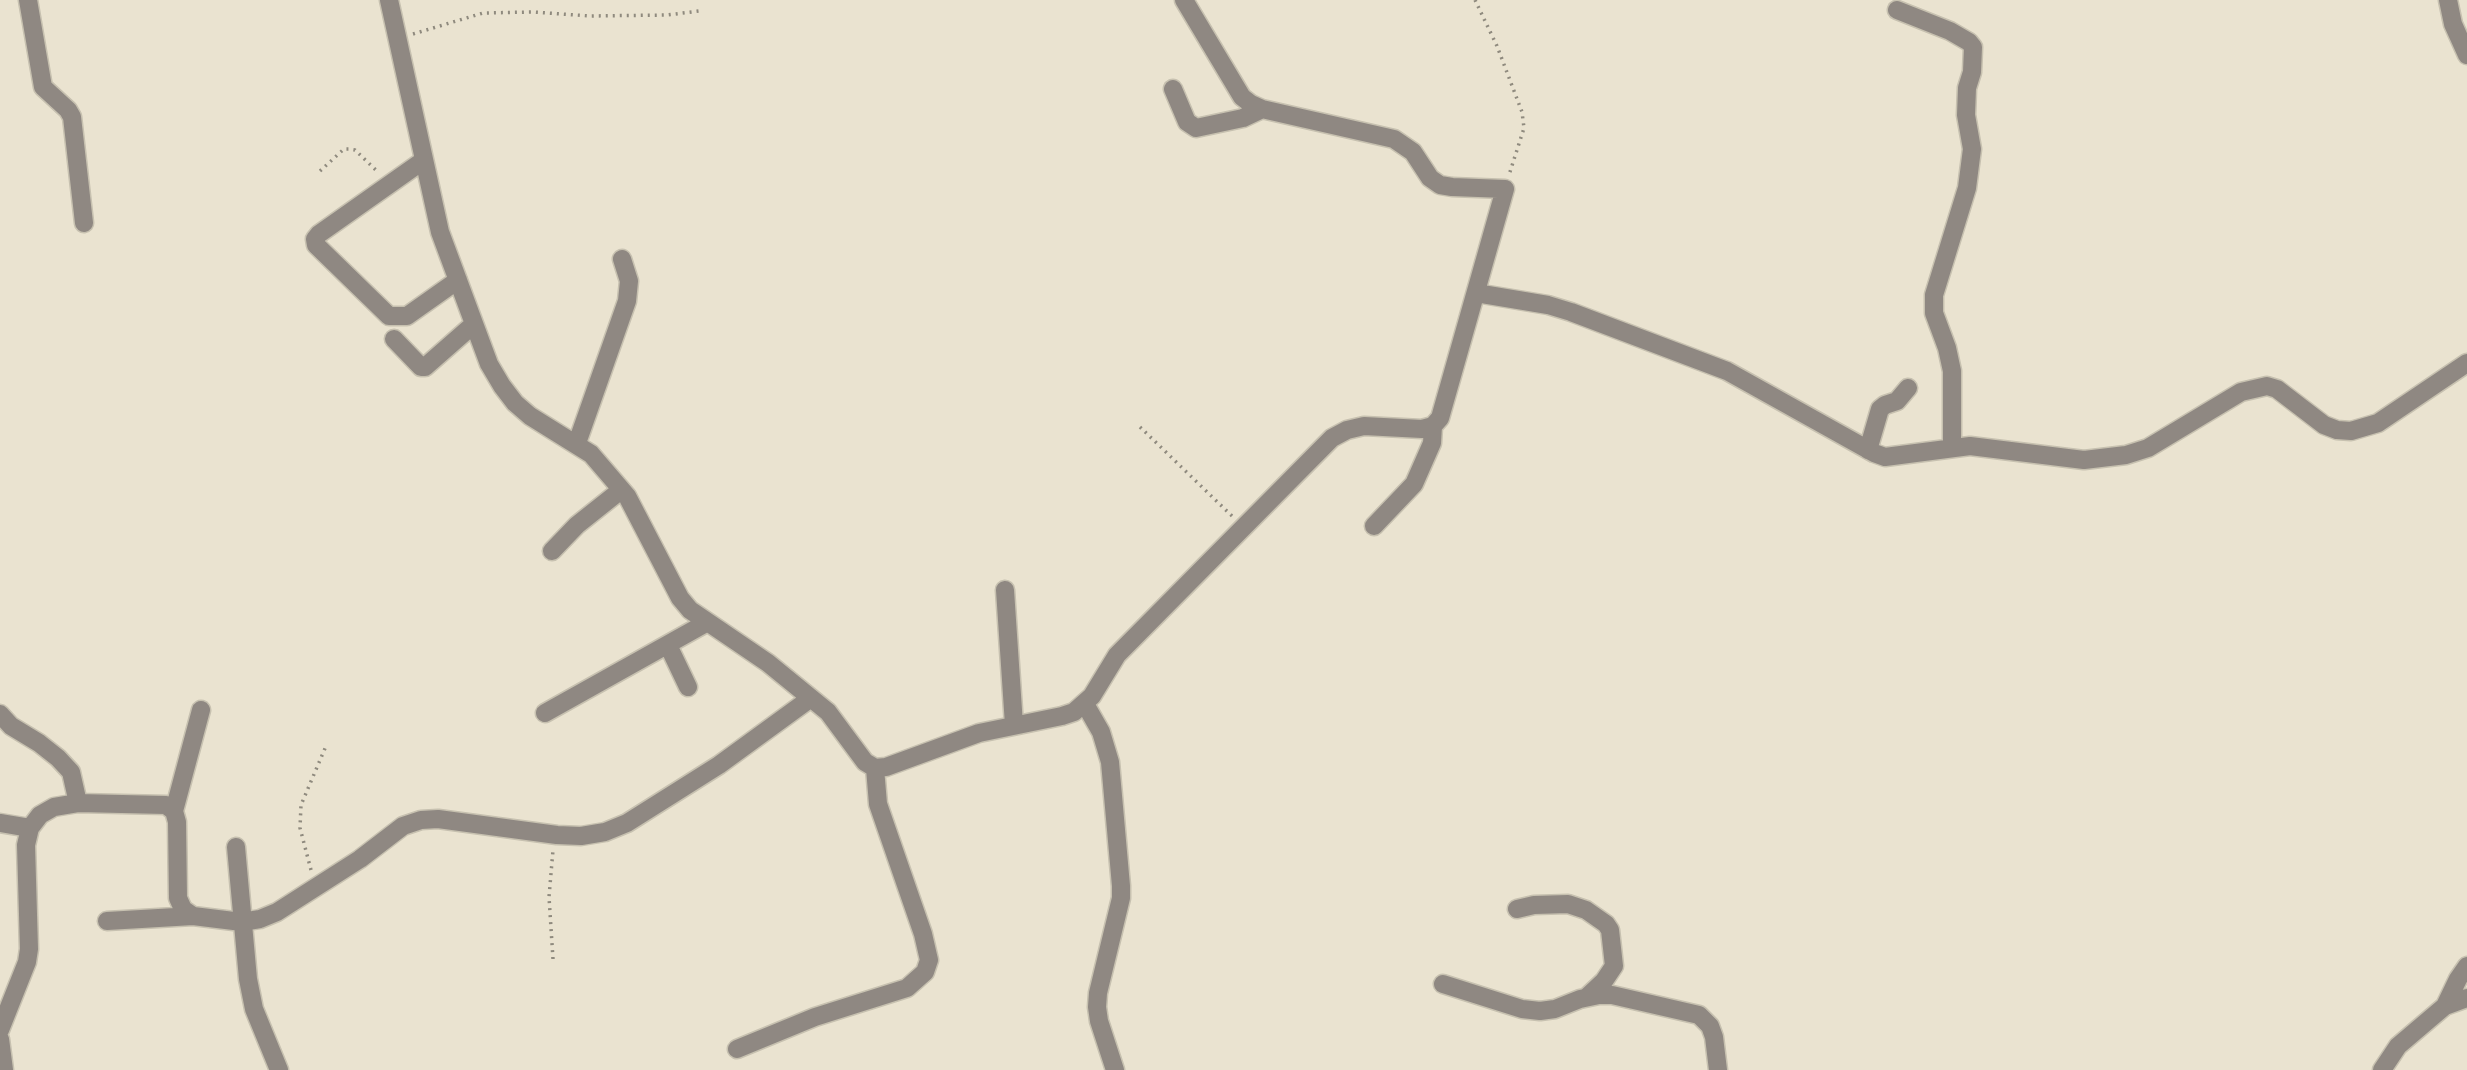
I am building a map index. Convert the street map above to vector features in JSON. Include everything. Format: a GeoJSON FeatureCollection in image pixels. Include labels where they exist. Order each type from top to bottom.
{"type":"FeatureCollection","features":[{"type":"Feature","properties":{"kind":"street"},"geometry":{"type":"LineString","coordinates":[[28,0],[43,87],[72,117],[84,223]]}},
{"type":"Feature","properties":{"kind":"street"},"geometry":{"type":"LineString","coordinates":[[389,0],[440,232],[489,363],[515,403],[530,416],[591,454],[621,490],[635,509],[680,598],[706,623],[768,663],[811,698],[837,722],[865,762],[875,768],[979,733],[1062,716],[1085,704],[1117,655],[1332,438],[1364,426],[1422,429],[1433,426],[1440,418],[1505,189],[1440,185],[1430,178],[1413,152],[1394,139],[1262,109],[1242,97],[1184,0]]}},
{"type":"Feature","properties":{"kind":"street"},"geometry":{"type":"LineString","coordinates":[[2448,0],[2453,24],[2467,55]]}},
{"type":"Feature","properties":{"kind":"street"},"geometry":{"type":"LineString","coordinates":[[1897,10],[1950,31],[1973,47],[1972,72],[1967,88],[1966,115],[1972,149],[1967,188],[1934,295],[1934,313],[1947,348],[1952,372],[1952,447]]}},
{"type":"Feature","properties":{"kind":"street"},"geometry":{"type":"LineString","coordinates":[[1173,89],[1187,122],[1196,128],[1243,118],[1262,109]]}},
{"type":"Feature","properties":{"kind":"street"},"geometry":{"type":"LineString","coordinates":[[424,160],[319,234],[315,239],[316,245],[389,316],[407,316],[458,280]]}},
{"type":"Feature","properties":{"kind":"street"},"geometry":{"type":"LineString","coordinates":[[577,443],[627,301],[629,281],[622,259]]}},
{"type":"Feature","properties":{"kind":"street"},"geometry":{"type":"LineString","coordinates":[[1476,293],[1548,305],[1571,312],[1727,371],[1885,457],[1970,446],[2084,460],[2126,455],[2148,447],[2241,392],[2267,386],[2277,389],[2324,425],[2351,431],[2378,423],[2467,363]]}},
{"type":"Feature","properties":{"kind":"street"},"geometry":{"type":"LineString","coordinates":[[394,339],[421,367],[474,324]]}},
{"type":"Feature","properties":{"kind":"street"},"geometry":{"type":"LineString","coordinates":[[1868,450],[1880,409],[1897,401],[1908,388]]}},
{"type":"Feature","properties":{"kind":"street"},"geometry":{"type":"LineString","coordinates":[[1374,526],[1414,484],[1432,443],[1433,426]]}},
{"type":"Feature","properties":{"kind":"street"},"geometry":{"type":"LineString","coordinates":[[552,551],[577,525],[621,490]]}},
{"type":"Feature","properties":{"kind":"street"},"geometry":{"type":"LineString","coordinates":[[1005,590],[1014,725]]}},
{"type":"Feature","properties":{"kind":"street"},"geometry":{"type":"LineString","coordinates":[[545,713],[706,623]]}},
{"type":"Feature","properties":{"kind":"street"},"geometry":{"type":"LineString","coordinates":[[668,645],[688,687]]}},
{"type":"Feature","properties":{"kind":"street"},"geometry":{"type":"LineString","coordinates":[[107,921],[193,916],[242,922],[260,919],[277,912],[315,888],[403,827],[421,820],[438,819],[557,835],[581,836],[605,832],[628,823],[719,765],[811,698]]}},
{"type":"Feature","properties":{"kind":"street"},"geometry":{"type":"LineString","coordinates":[[1085,704],[1101,732],[1110,762],[1121,887],[1121,898],[1097,1007],[1115,1070]]}},
{"type":"Feature","properties":{"kind":"street"},"geometry":{"type":"LineString","coordinates":[[193,916],[183,909],[178,898],[177,822],[174,811],[201,709]]}},
{"type":"Feature","properties":{"kind":"street"},"geometry":{"type":"LineString","coordinates":[[0,714],[10,726],[39,743],[71,772],[78,803]]}},
{"type":"Feature","properties":{"kind":"street"},"geometry":{"type":"LineString","coordinates":[[737,1049],[815,1017],[907,988],[925,972],[929,960],[923,934],[878,804],[875,768]]}},
{"type":"Feature","properties":{"kind":"street"},"geometry":{"type":"LineString","coordinates":[[0,1030],[27,962],[29,949],[26,845],[30,828],[40,815],[54,807],[78,803],[152,803],[166,805],[174,811]]}},
{"type":"Feature","properties":{"kind":"street"},"geometry":{"type":"LineString","coordinates":[[0,822],[30,828]]}},
{"type":"Feature","properties":{"kind":"street"},"geometry":{"type":"LineString","coordinates":[[236,847],[248,979],[254,1009],[279,1070]]}},
{"type":"Feature","properties":{"kind":"street"},"geometry":{"type":"LineString","coordinates":[[1517,909],[1544,904],[1568,904],[1586,910],[1606,924],[1614,966],[1604,981],[1588,996]]}},
{"type":"Feature","properties":{"kind":"street"},"geometry":{"type":"LineString","coordinates":[[2445,1006],[2467,967]]}},
{"type":"Feature","properties":{"kind":"street"},"geometry":{"type":"LineString","coordinates":[[1443,984],[1522,1009],[1555,1009],[1588,996],[1612,995],[1699,1015],[1710,1026],[1714,1037],[1717,1070]]}},
{"type":"Feature","properties":{"kind":"street"},"geometry":{"type":"LineString","coordinates":[[2382,1070],[2398,1046],[2445,1006],[2467,998]]}},
{"type":"Feature","properties":{"kind":"street"},"geometry":{"type":"LineString","coordinates":[[0,1039],[4,1070]]}},
{"type":"Feature","properties":{"kind":"path"},"geometry":{"type":"LineString","coordinates":[[1475,0],[1497,46],[1522,112],[1524,128],[1505,189]]}},
{"type":"Feature","properties":{"kind":"path"},"geometry":{"type":"LineString","coordinates":[[397,38],[483,13],[534,12],[590,16],[667,15],[699,11]]}},
{"type":"Feature","properties":{"kind":"path"},"geometry":{"type":"LineString","coordinates":[[320,171],[344,149],[355,150],[390,183]]}},
{"type":"Feature","properties":{"kind":"path"},"geometry":{"type":"LineString","coordinates":[[1140,427],[1244,527]]}},
{"type":"Feature","properties":{"kind":"path"},"geometry":{"type":"LineString","coordinates":[[315,888],[300,828],[301,805],[327,746]]}},
{"type":"Feature","properties":{"kind":"path"},"geometry":{"type":"LineString","coordinates":[[553,959],[549,897],[557,835]]}}]}
